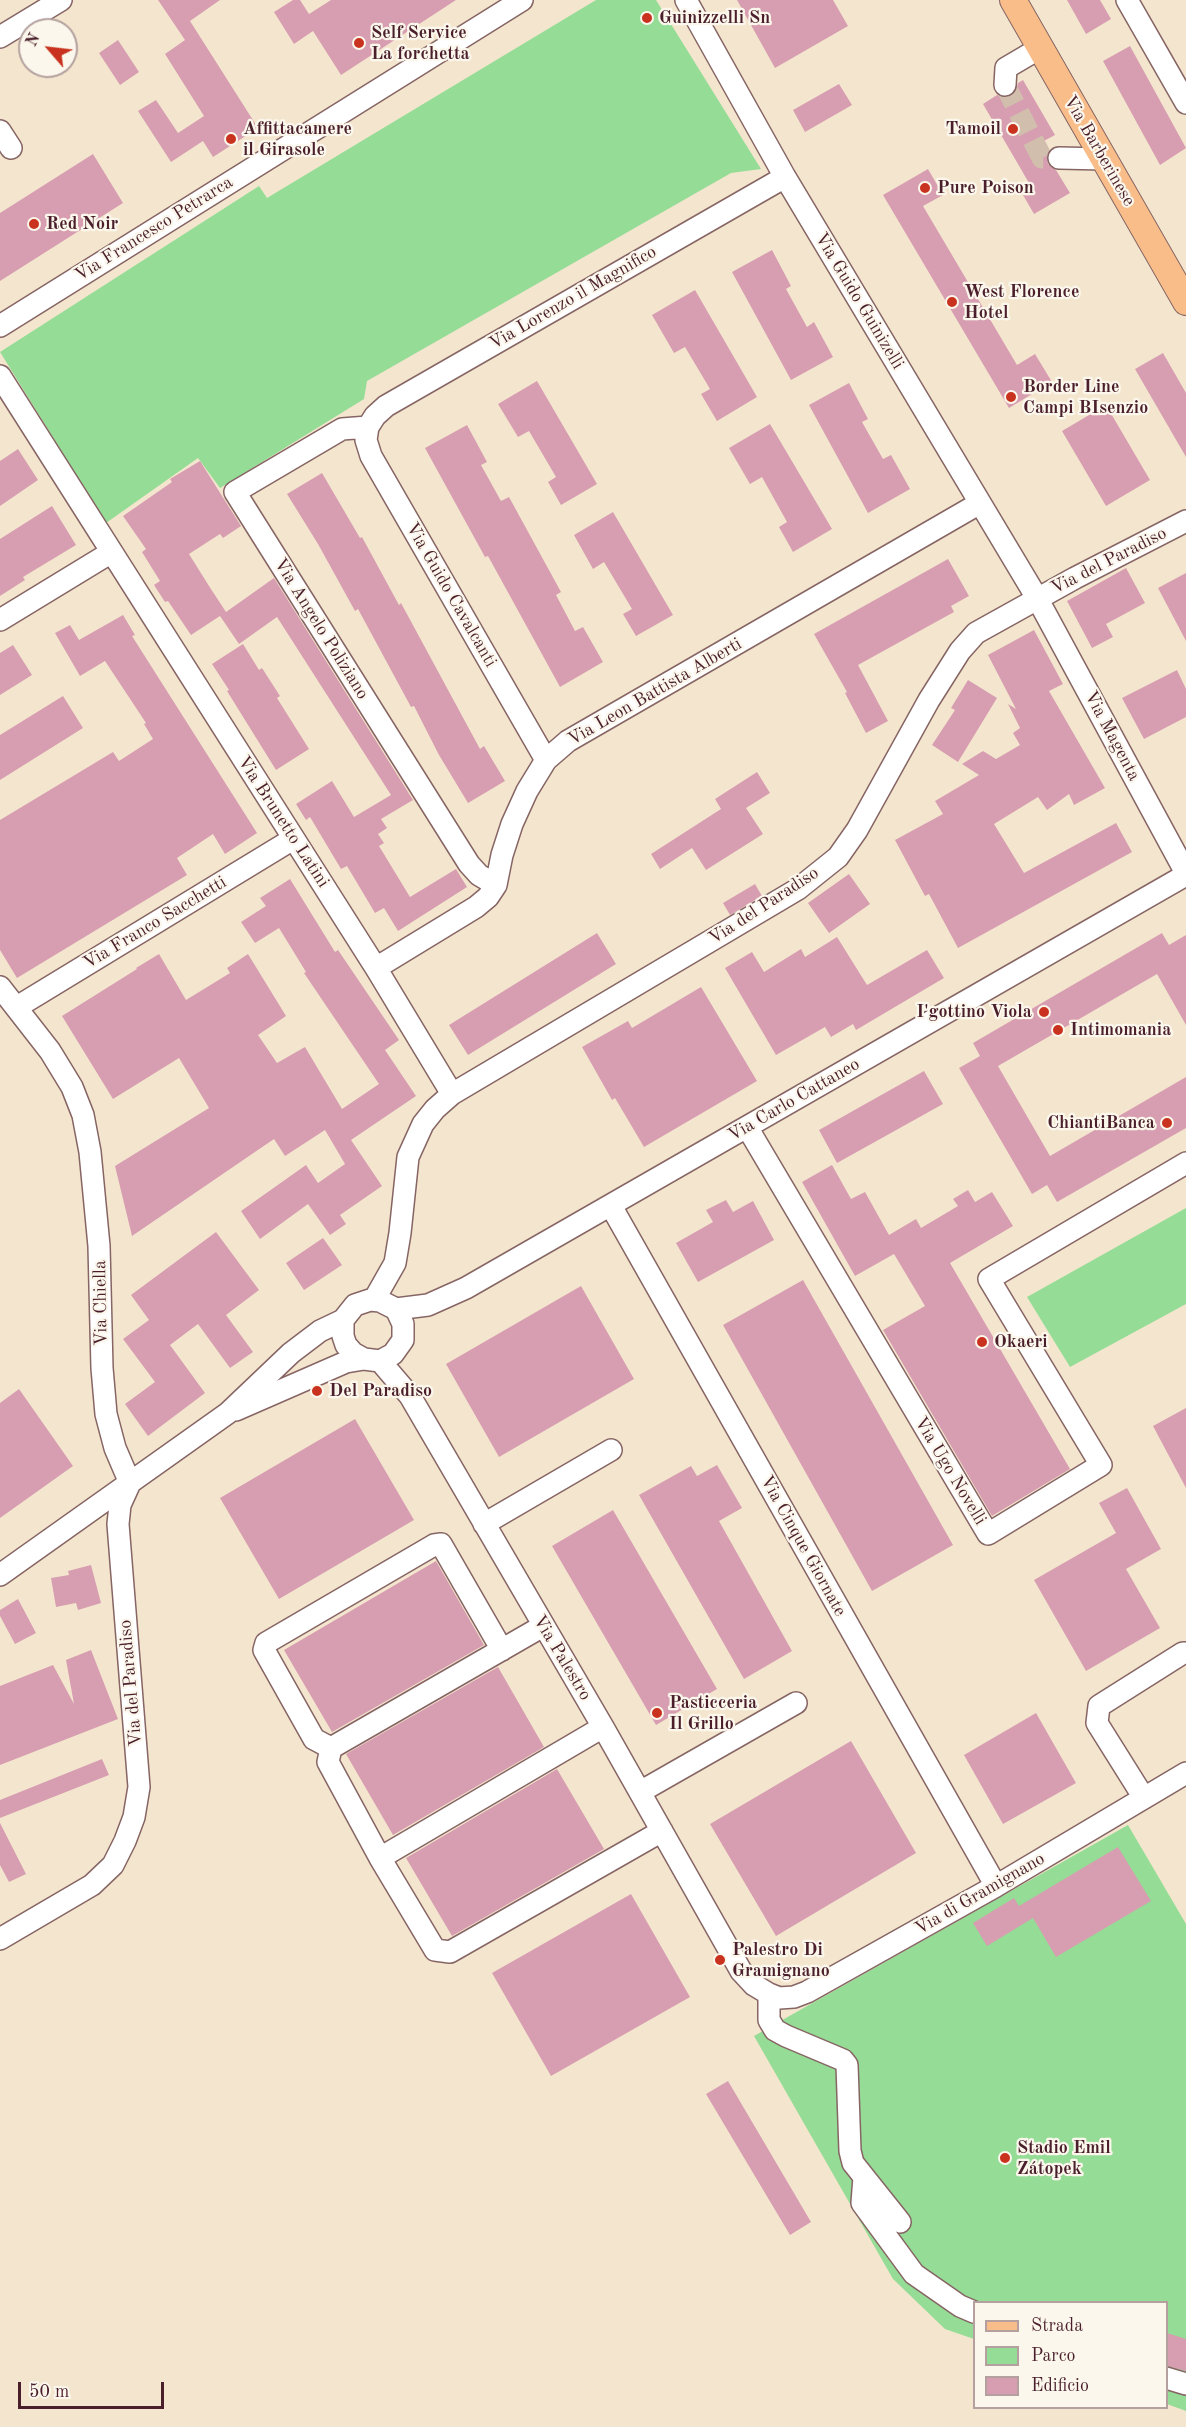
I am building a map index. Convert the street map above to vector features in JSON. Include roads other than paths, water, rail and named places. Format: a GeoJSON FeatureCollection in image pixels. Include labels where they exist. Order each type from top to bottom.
{"type":"FeatureCollection","features":[{"type":"Feature","properties":{"kind":"main road","name":"Via Barberinese"},"geometry":{"type":"LineString","coordinates":[[1013,0],[1186,302]]}},
{"type":"Feature","properties":{"kind":"street"},"geometry":{"type":"LineString","coordinates":[[0,37],[61,0]]}},
{"type":"Feature","properties":{"kind":"street","name":"Via Francesco Petrarca"},"geometry":{"type":"LineString","coordinates":[[0,326],[522,0]]}},
{"type":"Feature","properties":{"kind":"street","name":"Via Guido Guinizelli"},"geometry":{"type":"LineString","coordinates":[[686,0],[785,177],[1037,598]]}},
{"type":"Feature","properties":{"kind":"street"},"geometry":{"type":"LineString","coordinates":[[1127,0],[1186,103]]}},
{"type":"Feature","properties":{"kind":"street"},"geometry":{"type":"LineString","coordinates":[[1005,86],[1005,68],[1040,48]]}},
{"type":"Feature","properties":{"kind":"street"},"geometry":{"type":"LineString","coordinates":[[1059,158],[1104,159]]}},
{"type":"Feature","properties":{"kind":"street","name":"Via Lorenzo il Magnifico"},"geometry":{"type":"LineString","coordinates":[[368,427],[375,416],[386,406],[785,177]]}},
{"type":"Feature","properties":{"kind":"street","name":"Via Brunetto Latini"},"geometry":{"type":"LineString","coordinates":[[0,376],[110,553],[376,968],[452,1094]]}},
{"type":"Feature","properties":{"kind":"street","name":"Via Guido Cavalcanti"},"geometry":{"type":"LineString","coordinates":[[368,427],[367,448],[376,465],[546,760]]}},
{"type":"Feature","properties":{"kind":"street","name":"Via Angelo Poliziano"},"geometry":{"type":"LineString","coordinates":[[368,427],[342,429],[235,492],[469,864],[479,875],[496,885]]}},
{"type":"Feature","properties":{"kind":"street","name":"Via Leon Battista Alberti"},"geometry":{"type":"LineString","coordinates":[[496,885],[502,855],[512,824],[527,791],[546,760],[568,741],[980,503]]}},
{"type":"Feature","properties":{"kind":"street","name":"Via del Paradiso"},"geometry":{"type":"LineString","coordinates":[[374,1300],[395,1263],[408,1157],[423,1124],[435,1109],[452,1094],[798,889],[838,857],[857,830],[929,700],[960,651],[976,633],[1037,598],[1186,521]]}},
{"type":"Feature","properties":{"kind":"street"},"geometry":{"type":"LineString","coordinates":[[0,620],[110,553]]}},
{"type":"Feature","properties":{"kind":"street","name":"Via Magenta"},"geometry":{"type":"LineString","coordinates":[[1037,598],[1186,874]]}},
{"type":"Feature","properties":{"kind":"street","name":"Via Franco Sacchetti"},"geometry":{"type":"LineString","coordinates":[[17,1007],[293,838]]}},
{"type":"Feature","properties":{"kind":"street","name":"Via Carlo Cattaneo"},"geometry":{"type":"LineString","coordinates":[[396,1309],[428,1305],[466,1288],[1186,874]]}},
{"type":"Feature","properties":{"kind":"street"},"geometry":{"type":"LineString","coordinates":[[376,968],[476,907],[488,897],[496,885]]}},
{"type":"Feature","properties":{"kind":"street","name":"Via Chiella"},"geometry":{"type":"LineString","coordinates":[[0,987],[55,1060],[72,1087],[83,1115],[90,1152],[99,1246],[102,1368],[106,1414],[115,1448],[130,1483]]}},
{"type":"Feature","properties":{"kind":"street","name":"Via Ugo Novelli"},"geometry":{"type":"LineString","coordinates":[[747,1127],[988,1534],[1101,1465],[989,1278],[1186,1163]]}},
{"type":"Feature","properties":{"kind":"street","name":"Via Cinque Giornate"},"geometry":{"type":"LineString","coordinates":[[611,1206],[996,1886]]}},
{"type":"Feature","properties":{"kind":"street"},"geometry":{"type":"LineString","coordinates":[[0,1575],[228,1413],[291,1353],[320,1331],[343,1320],[356,1305],[374,1300],[387,1303],[400,1315],[405,1332],[398,1349],[393,1354],[336,1366],[228,1413]]}},
{"type":"Feature","properties":{"kind":"street"},"geometry":{"type":"LineString","coordinates":[[343,1320],[343,1336],[346,1345],[353,1353],[372,1360]]}},
{"type":"Feature","properties":{"kind":"street","name":"Via Palestro"},"geometry":{"type":"LineString","coordinates":[[398,1349],[409,1395]]}},
{"type":"Feature","properties":{"kind":"street","name":"Via Palestro"},"geometry":{"type":"LineString","coordinates":[[372,1360],[409,1395],[603,1727],[741,1971],[754,1985],[769,1994]]}},
{"type":"Feature","properties":{"kind":"street"},"geometry":{"type":"LineString","coordinates":[[484,1524],[611,1450]]}},
{"type":"Feature","properties":{"kind":"street","name":"Via del Paradiso"},"geometry":{"type":"LineString","coordinates":[[0,1939],[92,1885],[112,1865],[125,1841],[134,1817],[139,1787],[118,1524],[120,1505],[130,1483]]}},
{"type":"Feature","properties":{"kind":"street"},"geometry":{"type":"LineString","coordinates":[[331,1748],[314,1739],[264,1650],[266,1642],[434,1545],[441,1544],[502,1650]]}},
{"type":"Feature","properties":{"kind":"street"},"geometry":{"type":"LineString","coordinates":[[543,1626],[331,1748],[328,1762],[380,1857],[435,1950],[450,1952],[662,1830]]}},
{"type":"Feature","properties":{"kind":"street"},"geometry":{"type":"LineString","coordinates":[[1144,1798],[1097,1723],[1099,1706],[1186,1653]]}},
{"type":"Feature","properties":{"kind":"street"},"geometry":{"type":"LineString","coordinates":[[640,1792],[795,1703]]}},
{"type":"Feature","properties":{"kind":"street"},"geometry":{"type":"LineString","coordinates":[[380,1857],[603,1727]]}},
{"type":"Feature","properties":{"kind":"street","name":"Via di Gramignano"},"geometry":{"type":"LineString","coordinates":[[769,1994],[779,1998],[794,1997],[807,1992],[996,1886],[1186,1773]]}},
{"type":"Feature","properties":{"kind":"street"},"geometry":{"type":"LineString","coordinates":[[769,1994],[769,2020],[775,2030],[843,2060],[847,2065],[850,2151],[853,2163],[900,2222]]}},
{"type":"Feature","properties":{"kind":"street"},"geometry":{"type":"LineString","coordinates":[[864,2177],[862,2202],[914,2274],[960,2306],[973,2311]]}},
{"type":"Feature","properties":{"kind":"street"},"geometry":{"type":"LineString","coordinates":[[1168,2378],[1186,2384]]}},
{"type":"Feature","properties":{"kind":"tunnel"},"geometry":{"type":"LineString","coordinates":[[1005,85],[1042,158],[1059,158]]}},
{"type":"Feature","properties":{"kind":"place","name":"Guinizzelli Sn"},"geometry":{"type":"Point","coordinates":[647,18]}},
{"type":"Feature","properties":{"kind":"place","name":"Self Service La forchetta"},"geometry":{"type":"Point","coordinates":[359,43]}},
{"type":"Feature","properties":{"kind":"place","name":"Tamoil"},"geometry":{"type":"Point","coordinates":[1013,129]}},
{"type":"Feature","properties":{"kind":"place","name":"Affittacamere il Girasole"},"geometry":{"type":"Point","coordinates":[231,139]}},
{"type":"Feature","properties":{"kind":"place","name":"Pure Poison"},"geometry":{"type":"Point","coordinates":[925,188]}},
{"type":"Feature","properties":{"kind":"place","name":"Red Noir"},"geometry":{"type":"Point","coordinates":[34,224]}},
{"type":"Feature","properties":{"kind":"place","name":"West Florence Hotel"},"geometry":{"type":"Point","coordinates":[952,302]}},
{"type":"Feature","properties":{"kind":"place","name":"Border Line Campi BIsenzio"},"geometry":{"type":"Point","coordinates":[1011,397]}},
{"type":"Feature","properties":{"kind":"place","name":"I'gottino Viola"},"geometry":{"type":"Point","coordinates":[1044,1012]}},
{"type":"Feature","properties":{"kind":"place","name":"Intimomania"},"geometry":{"type":"Point","coordinates":[1058,1030]}},
{"type":"Feature","properties":{"kind":"place","name":"ChiantiBanca"},"geometry":{"type":"Point","coordinates":[1167,1123]}},
{"type":"Feature","properties":{"kind":"place","name":"Okaeri"},"geometry":{"type":"Point","coordinates":[982,1342]}},
{"type":"Feature","properties":{"kind":"place","name":"Del Paradiso"},"geometry":{"type":"Point","coordinates":[317,1391]}},
{"type":"Feature","properties":{"kind":"place","name":"Pasticceria Il Grillo"},"geometry":{"type":"Point","coordinates":[657,1713]}},
{"type":"Feature","properties":{"kind":"place","name":"Palestro Di Gramignano"},"geometry":{"type":"Point","coordinates":[720,1960]}},
{"type":"Feature","properties":{"kind":"place","name":"Stadio Emil Zátopek"},"geometry":{"type":"Point","coordinates":[1005,2158]}}]}
